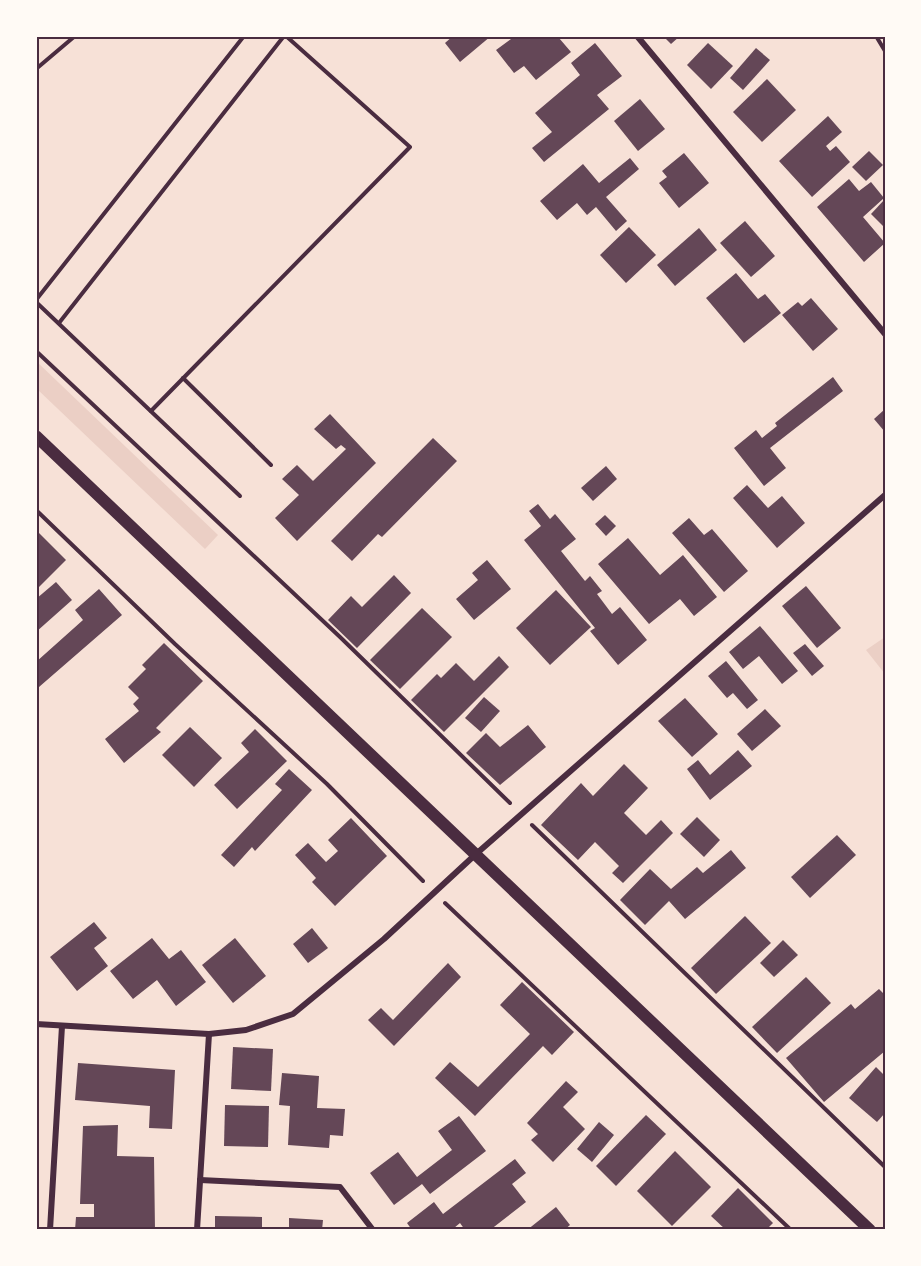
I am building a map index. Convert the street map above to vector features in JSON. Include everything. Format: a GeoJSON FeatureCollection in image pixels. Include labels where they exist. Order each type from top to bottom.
{"type":"FeatureCollection","features":[{"type":"Feature","properties":{"kind":"main road"},"geometry":{"type":"LineString","coordinates":[[36,436],[870,1230]]}},
{"type":"Feature","properties":{"kind":"street"},"geometry":{"type":"LineString","coordinates":[[637,36],[885,334]]}},
{"type":"Feature","properties":{"kind":"street"},"geometry":{"type":"LineString","coordinates":[[36,1024],[209,1034],[246,1030],[293,1014],[384,939],[521,814],[885,495]]}},
{"type":"Feature","properties":{"kind":"street"},"geometry":{"type":"LineString","coordinates":[[50,1230],[62,1026]]}},
{"type":"Feature","properties":{"kind":"street"},"geometry":{"type":"LineString","coordinates":[[197,1230],[209,1034]]}},
{"type":"Feature","properties":{"kind":"street"},"geometry":{"type":"LineString","coordinates":[[201,1180],[340,1187],[373,1230]]}},
{"type":"Feature","properties":{"kind":"path"},"geometry":{"type":"LineString","coordinates":[[36,69],[75,36]]}},
{"type":"Feature","properties":{"kind":"path"},"geometry":{"type":"LineString","coordinates":[[240,496],[36,301],[244,36]]}},
{"type":"Feature","properties":{"kind":"path"},"geometry":{"type":"LineString","coordinates":[[59,323],[285,36],[410,147],[151,411]]}},
{"type":"Feature","properties":{"kind":"path"},"geometry":{"type":"LineString","coordinates":[[876,36],[885,51]]}},
{"type":"Feature","properties":{"kind":"path"},"geometry":{"type":"LineString","coordinates":[[36,351],[340,637],[885,1167]]}},
{"type":"Feature","properties":{"kind":"path"},"geometry":{"type":"LineString","coordinates":[[183,378],[271,465]]}},
{"type":"Feature","properties":{"kind":"path"},"geometry":{"type":"LineString","coordinates":[[36,510],[175,644],[327,784],[434,892],[791,1230]]}},
{"type":"Feature","properties":{"kind":"shaded area"},"geometry":{"type":"Polygon","coordinates":[[[36,361],[218,535],[205,549],[36,388],[36,361]]]}},
{"type":"Feature","properties":{"kind":"shaded area"},"geometry":{"type":"Polygon","coordinates":[[[885,637],[885,674],[866,650],[885,637]]]}},
{"type":"Feature","properties":{"kind":"building"},"geometry":{"type":"Polygon","coordinates":[[[453,36],[491,36],[460,62],[445,43],[453,36]]]}},
{"type":"Feature","properties":{"kind":"building"},"geometry":{"type":"Polygon","coordinates":[[[515,36],[562,36],[559,38],[571,52],[536,80],[524,66],[514,73],[496,50],[515,36]]]}},
{"type":"Feature","properties":{"kind":"building"},"geometry":{"type":"Polygon","coordinates":[[[663,36],[680,36],[671,44],[663,36]]]}},
{"type":"Feature","properties":{"kind":"building"},"geometry":{"type":"Polygon","coordinates":[[[595,43],[622,76],[597,95],[609,109],[544,162],[532,148],[552,132],[535,113],[580,75],[571,63],[595,43]]]}},
{"type":"Feature","properties":{"kind":"building"},"geometry":{"type":"Polygon","coordinates":[[[708,43],[733,66],[711,89],[687,65],[708,43]]]}},
{"type":"Feature","properties":{"kind":"building"},"geometry":{"type":"Polygon","coordinates":[[[756,48],[770,60],[743,90],[730,78],[756,48]]]}},
{"type":"Feature","properties":{"kind":"building"},"geometry":{"type":"Polygon","coordinates":[[[767,79],[796,110],[762,142],[733,112],[767,79]]]}},
{"type":"Feature","properties":{"kind":"building"},"geometry":{"type":"Polygon","coordinates":[[[640,99],[665,129],[638,151],[614,121],[640,99]]]}},
{"type":"Feature","properties":{"kind":"building"},"geometry":{"type":"Polygon","coordinates":[[[828,116],[842,132],[826,146],[830,151],[836,146],[850,162],[812,197],[779,161],[828,116]]]}},
{"type":"Feature","properties":{"kind":"building"},"geometry":{"type":"Polygon","coordinates":[[[869,151],[883,165],[866,181],[852,167],[869,151]]]}},
{"type":"Feature","properties":{"kind":"building"},"geometry":{"type":"Polygon","coordinates":[[[684,153],[709,183],[679,208],[659,183],[667,177],[662,171],[684,153]]]}},
{"type":"Feature","properties":{"kind":"building"},"geometry":{"type":"Polygon","coordinates":[[[630,158],[639,169],[606,197],[627,221],[616,231],[596,207],[587,215],[577,203],[557,220],[540,201],[583,164],[599,183],[630,158]]]}},
{"type":"Feature","properties":{"kind":"building"},"geometry":{"type":"Polygon","coordinates":[[[849,179],[859,191],[871,182],[884,198],[863,217],[885,243],[864,262],[817,207],[849,179]]]}},
{"type":"Feature","properties":{"kind":"building"},"geometry":{"type":"Polygon","coordinates":[[[885,199],[885,228],[871,214],[885,199]]]}},
{"type":"Feature","properties":{"kind":"building"},"geometry":{"type":"Polygon","coordinates":[[[745,221],[775,256],[751,277],[720,243],[745,221]]]}},
{"type":"Feature","properties":{"kind":"building"},"geometry":{"type":"Polygon","coordinates":[[[629,227],[656,255],[626,283],[600,255],[629,227]]]}},
{"type":"Feature","properties":{"kind":"building"},"geometry":{"type":"Polygon","coordinates":[[[699,228],[717,250],[675,286],[657,265],[699,228]]]}},
{"type":"Feature","properties":{"kind":"building"},"geometry":{"type":"Polygon","coordinates":[[[736,273],[758,299],[765,294],[781,313],[744,343],[706,298],[736,273]]]}},
{"type":"Feature","properties":{"kind":"building"},"geometry":{"type":"Polygon","coordinates":[[[811,298],[838,329],[813,351],[782,315],[798,302],[802,306],[811,298]]]}},
{"type":"Feature","properties":{"kind":"building"},"geometry":{"type":"Polygon","coordinates":[[[833,377],[843,391],[770,448],[786,468],[764,486],[734,448],[756,430],[762,438],[777,426],[775,423],[833,377]]]}},
{"type":"Feature","properties":{"kind":"building"},"geometry":{"type":"Polygon","coordinates":[[[885,409],[885,432],[874,419],[885,409]]]}},
{"type":"Feature","properties":{"kind":"building"},"geometry":{"type":"Polygon","coordinates":[[[330,414],[376,463],[297,541],[275,518],[299,495],[282,479],[297,465],[313,481],[346,449],[341,445],[336,449],[314,429],[330,414]]]}},
{"type":"Feature","properties":{"kind":"building"},"geometry":{"type":"Polygon","coordinates":[[[433,438],[457,461],[382,537],[378,534],[352,561],[331,541],[433,438]]]}},
{"type":"Feature","properties":{"kind":"building"},"geometry":{"type":"Polygon","coordinates":[[[606,466],[617,479],[593,501],[581,488],[606,466]]]}},
{"type":"Feature","properties":{"kind":"building"},"geometry":{"type":"Polygon","coordinates":[[[747,485],[768,508],[782,496],[805,523],[777,548],[733,498],[747,485]]]}},
{"type":"Feature","properties":{"kind":"building"},"geometry":{"type":"Polygon","coordinates":[[[538,504],[550,519],[555,514],[576,539],[561,551],[585,581],[590,576],[602,591],[597,594],[612,614],[620,607],[647,640],[618,665],[590,631],[595,628],[524,540],[541,526],[529,511],[538,504]]]}},
{"type":"Feature","properties":{"kind":"building"},"geometry":{"type":"Polygon","coordinates":[[[605,515],[616,526],[606,536],[595,524],[605,515]]]}},
{"type":"Feature","properties":{"kind":"building"},"geometry":{"type":"Polygon","coordinates":[[[689,518],[704,535],[712,529],[748,571],[724,592],[672,533],[689,518]]]}},
{"type":"Feature","properties":{"kind":"building"},"geometry":{"type":"Polygon","coordinates":[[[36,530],[66,560],[36,590],[36,530]]]}},
{"type":"Feature","properties":{"kind":"building"},"geometry":{"type":"Polygon","coordinates":[[[628,538],[660,575],[683,555],[717,597],[694,616],[680,599],[649,624],[598,564],[628,538]]]}},
{"type":"Feature","properties":{"kind":"building"},"geometry":{"type":"Polygon","coordinates":[[[487,560],[511,589],[474,620],[456,599],[478,580],[472,573],[487,560]]]}},
{"type":"Feature","properties":{"kind":"building"},"geometry":{"type":"Polygon","coordinates":[[[394,575],[411,593],[357,648],[328,620],[351,596],[362,607],[394,575]]]}},
{"type":"Feature","properties":{"kind":"building"},"geometry":{"type":"Polygon","coordinates":[[[56,582],[72,600],[36,632],[36,599],[56,582]]]}},
{"type":"Feature","properties":{"kind":"building"},"geometry":{"type":"Polygon","coordinates":[[[806,586],[841,628],[817,648],[782,606],[806,586]]]}},
{"type":"Feature","properties":{"kind":"building"},"geometry":{"type":"Polygon","coordinates":[[[99,589],[122,615],[39,687],[36,683],[36,662],[83,620],[75,610],[99,589]]]}},
{"type":"Feature","properties":{"kind":"building"},"geometry":{"type":"Polygon","coordinates":[[[556,590],[591,627],[550,665],[516,628],[556,590]]]}},
{"type":"Feature","properties":{"kind":"building"},"geometry":{"type":"Polygon","coordinates":[[[422,608],[452,637],[400,689],[370,660],[422,608]]]}},
{"type":"Feature","properties":{"kind":"building"},"geometry":{"type":"Polygon","coordinates":[[[760,626],[798,671],[782,684],[759,656],[743,669],[729,652],[760,626]]]}},
{"type":"Feature","properties":{"kind":"building"},"geometry":{"type":"Polygon","coordinates":[[[164,643],[203,681],[156,728],[161,732],[124,763],[105,739],[139,711],[133,704],[139,698],[128,687],[146,669],[142,665],[164,643]]]}},
{"type":"Feature","properties":{"kind":"building"},"geometry":{"type":"Polygon","coordinates":[[[805,644],[824,666],[812,676],[793,653],[805,644]]]}},
{"type":"Feature","properties":{"kind":"building"},"geometry":{"type":"Polygon","coordinates":[[[499,656],[509,667],[444,732],[411,700],[437,674],[441,678],[456,663],[474,681],[499,656]]]}},
{"type":"Feature","properties":{"kind":"building"},"geometry":{"type":"Polygon","coordinates":[[[726,661],[758,700],[747,709],[733,693],[727,698],[708,676],[726,661]]]}},
{"type":"Feature","properties":{"kind":"building"},"geometry":{"type":"Polygon","coordinates":[[[484,697],[500,711],[481,732],[465,718],[484,697]]]}},
{"type":"Feature","properties":{"kind":"building"},"geometry":{"type":"Polygon","coordinates":[[[685,698],[718,734],[692,757],[658,721],[685,698]]]}},
{"type":"Feature","properties":{"kind":"building"},"geometry":{"type":"Polygon","coordinates":[[[765,709],[781,726],[752,751],[737,734],[765,709]]]}},
{"type":"Feature","properties":{"kind":"building"},"geometry":{"type":"Polygon","coordinates":[[[528,725],[546,747],[500,785],[466,753],[486,733],[500,747],[528,725]]]}},
{"type":"Feature","properties":{"kind":"building"},"geometry":{"type":"Polygon","coordinates":[[[190,727],[222,758],[194,787],[162,755],[190,727]]]}},
{"type":"Feature","properties":{"kind":"building"},"geometry":{"type":"Polygon","coordinates":[[[255,729],[287,761],[237,809],[214,785],[249,752],[241,743],[255,729]]]}},
{"type":"Feature","properties":{"kind":"building"},"geometry":{"type":"Polygon","coordinates":[[[738,750],[752,766],[710,800],[687,769],[698,760],[710,775],[738,750]]]}},
{"type":"Feature","properties":{"kind":"building"},"geometry":{"type":"Polygon","coordinates":[[[624,764],[648,788],[624,813],[646,835],[661,820],[673,833],[623,883],[612,873],[619,866],[595,842],[578,860],[541,825],[581,783],[593,796],[624,764]]]}},
{"type":"Feature","properties":{"kind":"building"},"geometry":{"type":"Polygon","coordinates":[[[289,769],[312,790],[255,851],[252,847],[234,867],[221,855],[282,790],[275,784],[289,769]]]}},
{"type":"Feature","properties":{"kind":"building"},"geometry":{"type":"Polygon","coordinates":[[[697,817],[720,840],[704,857],[680,834],[697,817]]]}},
{"type":"Feature","properties":{"kind":"building"},"geometry":{"type":"Polygon","coordinates":[[[351,818],[387,856],[335,906],[312,882],[316,878],[295,855],[308,843],[326,862],[338,851],[328,840],[351,818]]]}},
{"type":"Feature","properties":{"kind":"building"},"geometry":{"type":"Polygon","coordinates":[[[837,835],[856,855],[810,898],[791,877],[837,835]]]}},
{"type":"Feature","properties":{"kind":"building"},"geometry":{"type":"Polygon","coordinates":[[[731,850],[746,868],[685,919],[669,901],[645,925],[620,900],[650,869],[671,889],[697,867],[703,873],[731,850]]]}},
{"type":"Feature","properties":{"kind":"building"},"geometry":{"type":"Polygon","coordinates":[[[745,916],[771,943],[716,994],[691,968],[745,916]]]}},
{"type":"Feature","properties":{"kind":"building"},"geometry":{"type":"Polygon","coordinates":[[[94,922],[107,938],[94,948],[108,966],[77,991],[50,957],[94,922]]]}},
{"type":"Feature","properties":{"kind":"building"},"geometry":{"type":"Polygon","coordinates":[[[312,928],[328,948],[308,963],[293,944],[312,928]]]}},
{"type":"Feature","properties":{"kind":"building"},"geometry":{"type":"Polygon","coordinates":[[[152,938],[169,959],[181,950],[206,982],[176,1006],[157,980],[133,999],[110,971],[152,938]]]}},
{"type":"Feature","properties":{"kind":"building"},"geometry":{"type":"Polygon","coordinates":[[[235,938],[266,976],[233,1003],[202,965],[235,938]]]}},
{"type":"Feature","properties":{"kind":"building"},"geometry":{"type":"Polygon","coordinates":[[[783,940],[798,955],[774,977],[760,963],[783,940]]]}},
{"type":"Feature","properties":{"kind":"building"},"geometry":{"type":"Polygon","coordinates":[[[448,963],[461,977],[394,1046],[368,1020],[381,1008],[393,1020],[448,963]]]}},
{"type":"Feature","properties":{"kind":"building"},"geometry":{"type":"Polygon","coordinates":[[[806,977],[831,1003],[777,1053],[752,1027],[806,977]]]}},
{"type":"Feature","properties":{"kind":"building"},"geometry":{"type":"Polygon","coordinates":[[[522,982],[574,1032],[552,1055],[543,1046],[475,1116],[435,1078],[450,1062],[478,1087],[530,1034],[500,1005],[522,982]]]}},
{"type":"Feature","properties":{"kind":"building"},"geometry":{"type":"Polygon","coordinates":[[[879,989],[885,995],[885,1051],[824,1102],[786,1058],[851,1004],[855,1009],[879,989]]]}},
{"type":"Feature","properties":{"kind":"building"},"geometry":{"type":"Polygon","coordinates":[[[233,1047],[273,1049],[271,1091],[231,1089],[233,1047]]]}},
{"type":"Feature","properties":{"kind":"building"},"geometry":{"type":"Polygon","coordinates":[[[78,1063],[175,1070],[172,1129],[149,1128],[150,1106],[75,1100],[78,1063]]]}},
{"type":"Feature","properties":{"kind":"building"},"geometry":{"type":"Polygon","coordinates":[[[876,1067],[885,1076],[885,1113],[877,1122],[849,1098],[876,1067]]]}},
{"type":"Feature","properties":{"kind":"building"},"geometry":{"type":"Polygon","coordinates":[[[282,1073],[319,1076],[317,1108],[345,1109],[343,1136],[330,1135],[329,1148],[288,1145],[290,1106],[279,1105],[282,1073]]]}},
{"type":"Feature","properties":{"kind":"building"},"geometry":{"type":"Polygon","coordinates":[[[566,1081],[578,1092],[563,1107],[585,1129],[553,1162],[531,1140],[538,1134],[527,1123],[566,1081]]]}},
{"type":"Feature","properties":{"kind":"building"},"geometry":{"type":"Polygon","coordinates":[[[225,1105],[269,1106],[268,1147],[224,1146],[225,1105]]]}},
{"type":"Feature","properties":{"kind":"building"},"geometry":{"type":"Polygon","coordinates":[[[646,1115],[666,1134],[616,1186],[596,1166],[646,1115]]]}},
{"type":"Feature","properties":{"kind":"building"},"geometry":{"type":"Polygon","coordinates":[[[459,1116],[486,1151],[430,1194],[422,1184],[394,1205],[370,1173],[398,1152],[417,1177],[452,1150],[438,1131],[459,1116]]]}},
{"type":"Feature","properties":{"kind":"building"},"geometry":{"type":"Polygon","coordinates":[[[599,1122],[614,1135],[592,1162],[577,1149],[599,1122]]]}},
{"type":"Feature","properties":{"kind":"building"},"geometry":{"type":"Polygon","coordinates":[[[118,1125],[117,1156],[154,1157],[155,1230],[75,1230],[76,1217],[94,1217],[94,1204],[80,1204],[83,1126],[118,1125]]]}},
{"type":"Feature","properties":{"kind":"building"},"geometry":{"type":"Polygon","coordinates":[[[675,1151],[711,1187],[672,1226],[637,1191],[675,1151]]]}},
{"type":"Feature","properties":{"kind":"building"},"geometry":{"type":"Polygon","coordinates":[[[515,1159],[526,1173],[512,1184],[526,1202],[490,1230],[465,1230],[460,1223],[454,1228],[456,1230],[412,1230],[407,1223],[434,1202],[443,1214],[515,1159]]]}},
{"type":"Feature","properties":{"kind":"building"},"geometry":{"type":"Polygon","coordinates":[[[738,1188],[773,1223],[766,1230],[726,1230],[711,1216],[738,1188]]]}},
{"type":"Feature","properties":{"kind":"building"},"geometry":{"type":"Polygon","coordinates":[[[556,1207],[570,1225],[564,1230],[527,1230],[556,1207]]]}},
{"type":"Feature","properties":{"kind":"building"},"geometry":{"type":"Polygon","coordinates":[[[215,1216],[262,1217],[262,1230],[215,1230],[215,1216]]]}},
{"type":"Feature","properties":{"kind":"building"},"geometry":{"type":"Polygon","coordinates":[[[289,1218],[323,1220],[322,1230],[289,1230],[289,1218]]]}}]}
